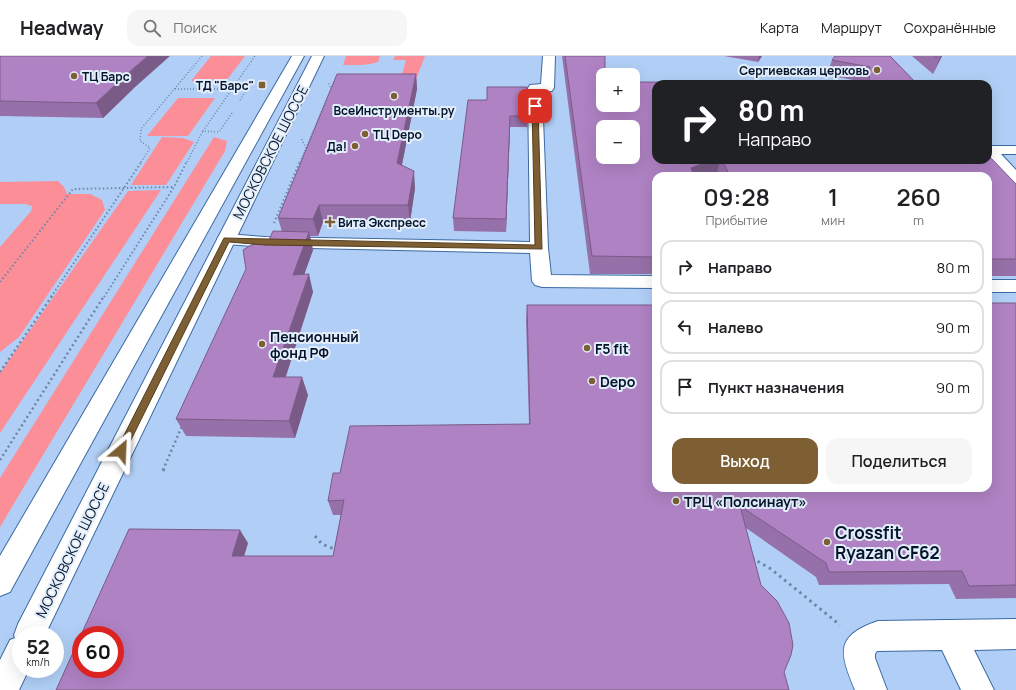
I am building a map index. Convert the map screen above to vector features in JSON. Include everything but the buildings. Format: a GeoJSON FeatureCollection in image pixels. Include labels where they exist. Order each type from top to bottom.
{"type":"FeatureCollection","features":[{"type":"Feature","properties":{"kind":"main road","name":"МОСКОВСКОЕ ШОССЕ"},"geometry":{"type":"LineString","coordinates":[[0,583],[298,56]]}},
{"type":"Feature","properties":{"kind":"main road","name":"МОСКОВСКОЕ ШОССЕ"},"geometry":{"type":"LineString","coordinates":[[33,626],[318,56]]}},
{"type":"Feature","properties":{"kind":"main road"},"geometry":{"type":"LineString","coordinates":[[549,56],[547,88],[535,88],[539,248],[542,281],[652,282]]}},
{"type":"Feature","properties":{"kind":"main road"},"geometry":{"type":"LineString","coordinates":[[992,150],[1016,150]]}},
{"type":"Feature","properties":{"kind":"main road"},"geometry":{"type":"LineString","coordinates":[[992,154],[1016,179]]}},
{"type":"Feature","properties":{"kind":"main road"},"geometry":{"type":"LineString","coordinates":[[226,240],[539,248]]}},
{"type":"Feature","properties":{"kind":"main road"},"geometry":{"type":"LineString","coordinates":[[992,286],[1016,286]]}},
{"type":"Feature","properties":{"kind":"main road"},"geometry":{"type":"LineString","coordinates":[[871,690],[858,657],[862,642],[868,638],[878,636],[1016,634]]}},
{"type":"Feature","properties":{"kind":"main road"},"geometry":{"type":"LineString","coordinates":[[951,635],[978,690]]}},
{"type":"Feature","properties":{"kind":"main road"},"geometry":{"type":"LineString","coordinates":[[2,690],[12,669]]}},
{"type":"Feature","properties":{"kind":"path"},"geometry":{"type":"LineString","coordinates":[[0,372],[125,189],[150,148],[140,141],[141,129],[202,56]]}},
{"type":"Feature","properties":{"kind":"path"},"geometry":{"type":"LineString","coordinates":[[0,460],[174,187],[203,131],[255,56]]}},
{"type":"Feature","properties":{"kind":"path"},"geometry":{"type":"LineString","coordinates":[[236,83],[251,83],[240,100]]}},
{"type":"Feature","properties":{"kind":"path"},"geometry":{"type":"LineString","coordinates":[[175,89],[231,90]]}},
{"type":"Feature","properties":{"kind":"path"},"geometry":{"type":"LineString","coordinates":[[203,131],[219,132],[232,112]]}},
{"type":"Feature","properties":{"kind":"path"},"geometry":{"type":"LineString","coordinates":[[265,242],[306,148],[300,136]]}},
{"type":"Feature","properties":{"kind":"path"},"geometry":{"type":"LineString","coordinates":[[0,282],[73,190],[174,187]]}},
{"type":"Feature","properties":{"kind":"path"},"geometry":{"type":"LineString","coordinates":[[163,470],[186,419]]}},
{"type":"Feature","properties":{"kind":"path"},"geometry":{"type":"LineString","coordinates":[[315,536],[322,544],[342,552]]}},
{"type":"Feature","properties":{"kind":"path"},"geometry":{"type":"LineString","coordinates":[[748,557],[770,569],[862,642]]}},
{"type":"Feature","properties":{"kind":"shaded area"},"geometry":{"type":"Polygon","coordinates":[[[211,56],[245,56],[226,81],[191,81],[211,56]]]}},
{"type":"Feature","properties":{"kind":"shaded area"},"geometry":{"type":"Polygon","coordinates":[[[346,56],[380,56],[378,62],[370,64],[343,65],[346,56]]]}},
{"type":"Feature","properties":{"kind":"shaded area"},"geometry":{"type":"Polygon","coordinates":[[[395,56],[425,56],[413,87],[402,74],[406,60],[393,60],[395,56]]]}},
{"type":"Feature","properties":{"kind":"shaded area"},"geometry":{"type":"Polygon","coordinates":[[[178,98],[215,98],[188,136],[147,136],[178,98]]]}},
{"type":"Feature","properties":{"kind":"shaded area"},"geometry":{"type":"Polygon","coordinates":[[[162,137],[183,138],[194,142],[166,185],[131,185],[162,137]]]}},
{"type":"Feature","properties":{"kind":"shaded area"},"geometry":{"type":"Polygon","coordinates":[[[214,137],[227,141],[225,151],[0,527],[0,478],[214,137]]]}},
{"type":"Feature","properties":{"kind":"shaded area"},"geometry":{"type":"Polygon","coordinates":[[[58,181],[64,187],[67,194],[90,194],[102,200],[105,210],[19,337],[0,352],[0,247],[31,211],[32,206],[25,204],[0,204],[0,182],[58,181]]]}},
{"type":"Feature","properties":{"kind":"shaded area"},"geometry":{"type":"Polygon","coordinates":[[[161,190],[0,433],[0,373],[128,191],[161,190]]]}},
{"type":"Feature","properties":{"kind":"place","name":"Сергиевская церковь"},"geometry":{"type":"Point","coordinates":[877,70]}},
{"type":"Feature","properties":{"kind":"place","name":"ТЦ Барс"},"geometry":{"type":"Point","coordinates":[74,76]}},
{"type":"Feature","properties":{"kind":"place","name":"ТД \"Барс\""},"geometry":{"type":"Point","coordinates":[262,85]}},
{"type":"Feature","properties":{"kind":"place","name":"ВсеИнструменты.ру"},"geometry":{"type":"Point","coordinates":[394,96]}},
{"type":"Feature","properties":{"kind":"place","name":"ТЦ Depo"},"geometry":{"type":"Point","coordinates":[365,134]}},
{"type":"Feature","properties":{"kind":"place","name":"Да!"},"geometry":{"type":"Point","coordinates":[355,146]}},
{"type":"Feature","properties":{"kind":"place","name":"Вита Экспресс"},"geometry":{"type":"Point","coordinates":[330,222]}},
{"type":"Feature","properties":{"kind":"place","name":"Пенсионный фонд РФ"},"geometry":{"type":"Point","coordinates":[262,344]}},
{"type":"Feature","properties":{"kind":"place","name":"F5 fit"},"geometry":{"type":"Point","coordinates":[587,348]}},
{"type":"Feature","properties":{"kind":"place","name":"Depo"},"geometry":{"type":"Point","coordinates":[592,381]}},
{"type":"Feature","properties":{"kind":"place","name":"ТРЦ «Полсинаут»"},"geometry":{"type":"Point","coordinates":[676,501]}},
{"type":"Feature","properties":{"kind":"place","name":"Crossfit Ryazan CF62"},"geometry":{"type":"Point","coordinates":[827,542]}},
{"type":"Feature","properties":{"kind":"route"},"geometry":{"type":"LineString","coordinates":[[121,451],[226,240],[539,248],[535,106]]}}]}
